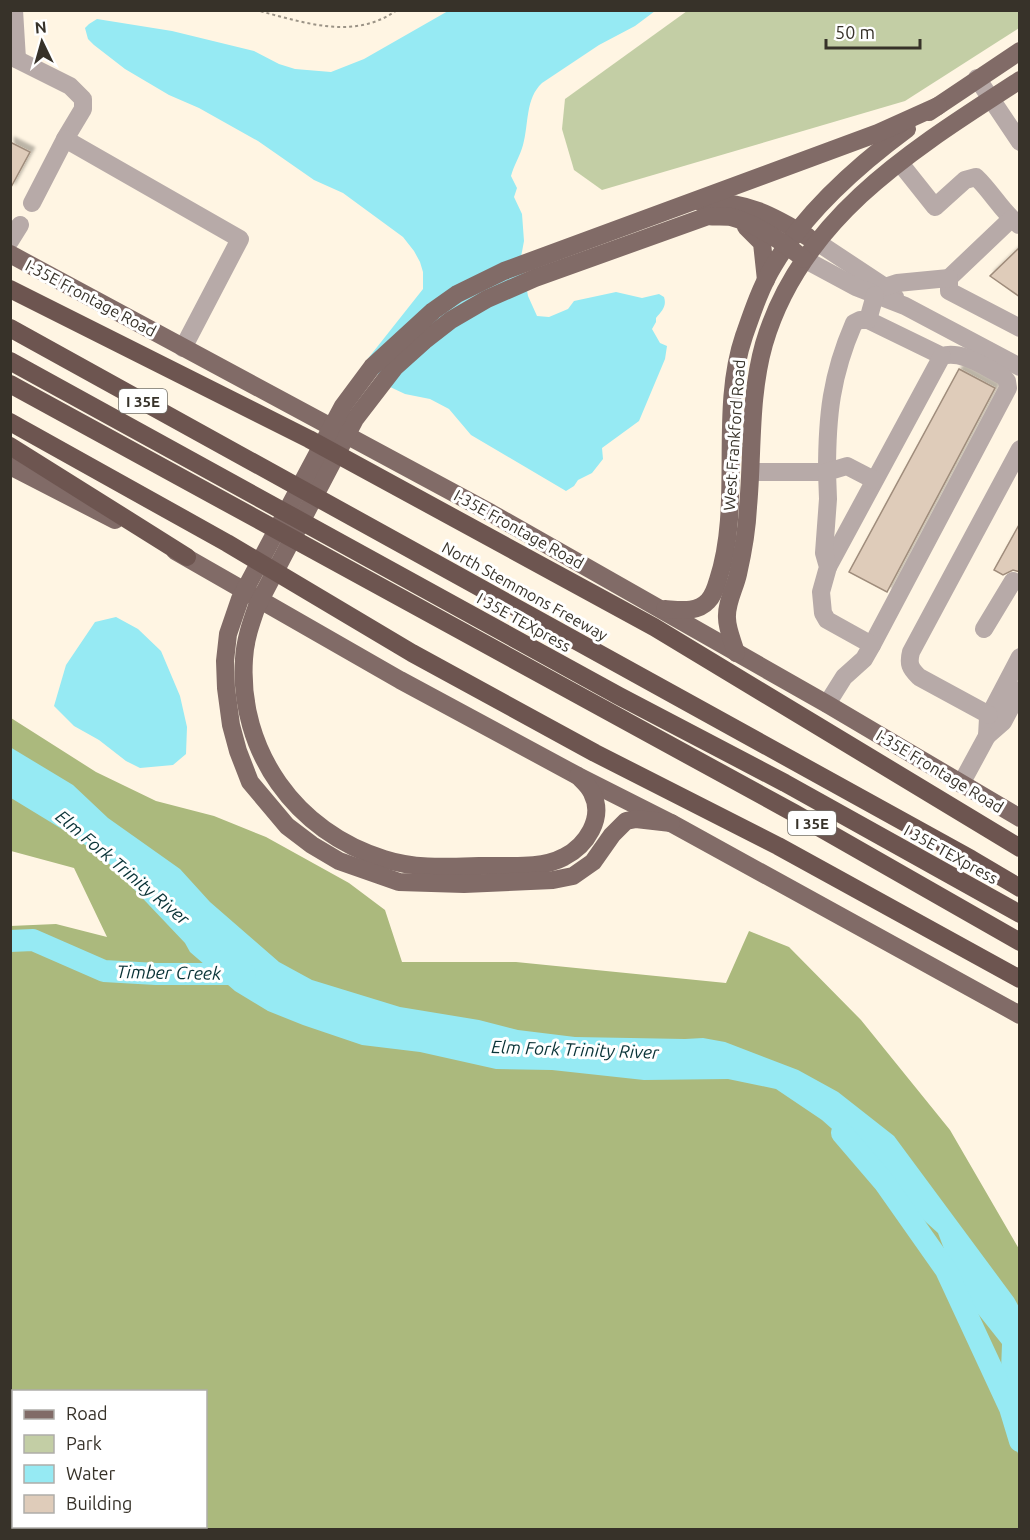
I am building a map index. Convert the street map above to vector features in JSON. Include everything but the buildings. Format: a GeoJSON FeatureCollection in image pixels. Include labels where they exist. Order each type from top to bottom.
{"type":"FeatureCollection","features":[{"type":"Feature","properties":{"kind":"highway"},"geometry":{"type":"LineString","coordinates":[[10,289],[309,439],[654,627],[1020,848]]}},
{"type":"Feature","properties":{"kind":"highway","name":"North Stemmons Freeway"},"geometry":{"type":"LineString","coordinates":[[10,328],[1020,888]]}},
{"type":"Feature","properties":{"kind":"highway","name":"I 35E TEXpress"},"geometry":{"type":"LineString","coordinates":[[10,361],[619,696],[776,778],[1020,915]]}},
{"type":"Feature","properties":{"kind":"highway","name":"I 35E"},"geometry":{"type":"LineString","coordinates":[[10,384],[794,813],[1020,942]]}},
{"type":"Feature","properties":{"kind":"highway"},"geometry":{"type":"LineString","coordinates":[[10,422],[217,537],[412,653],[595,753],[778,846],[1020,979]]}},
{"type":"Feature","properties":{"kind":"highway"},"geometry":{"type":"LineString","coordinates":[[10,446],[187,557]]}},
{"type":"Feature","properties":{"kind":"main road","name":"West Frankford Road"},"geometry":{"type":"LineString","coordinates":[[662,609],[693,610],[709,601],[724,561],[735,379],[743,338],[773,266],[792,238],[840,185],[876,153],[977,78],[1020,51]]}},
{"type":"Feature","properties":{"kind":"main road","name":"West Frankford Road"},"geometry":{"type":"LineString","coordinates":[[736,653],[727,618],[747,525],[754,399],[764,346],[777,305],[792,276],[817,242],[840,214],[871,185],[941,132],[1020,80]]}},
{"type":"Feature","properties":{"kind":"main road"},"geometry":{"type":"LineString","coordinates":[[578,776],[593,794],[596,812],[590,836],[564,858],[544,864],[436,867],[411,865],[384,859],[357,848],[314,822],[293,803],[274,779],[258,749],[249,720],[244,658],[248,633],[257,606],[355,419],[395,367],[424,340],[451,320],[487,299],[628,235],[685,204],[878,133],[938,106]]}},
{"type":"Feature","properties":{"kind":"main road"},"geometry":{"type":"LineString","coordinates":[[685,204],[720,201],[765,212],[792,238],[804,259]]}},
{"type":"Feature","properties":{"kind":"main road"},"geometry":{"type":"LineString","coordinates":[[671,823],[636,819],[626,821],[612,834],[593,862],[573,876],[554,880],[464,885],[410,883],[369,873],[339,861],[312,845],[287,826],[250,782],[231,725],[225,661],[228,634],[240,599],[343,406],[372,367],[433,310],[458,294],[504,271],[628,235],[708,216],[735,219],[792,238],[817,242]]}},
{"type":"Feature","properties":{"kind":"main road"},"geometry":{"type":"LineString","coordinates":[[735,219],[752,231],[762,243],[766,282]]}},
{"type":"Feature","properties":{"kind":"main road","name":"I-35E Frontage Road"},"geometry":{"type":"LineString","coordinates":[[10,255],[491,513],[827,704],[1020,818]]}},
{"type":"Feature","properties":{"kind":"main road"},"geometry":{"type":"LineString","coordinates":[[10,466],[187,557],[400,680],[578,776],[671,823],[1020,1015]]}},
{"type":"Feature","properties":{"kind":"main road"},"geometry":{"type":"LineString","coordinates":[[731,471],[751,472]]}},
{"type":"Feature","properties":{"kind":"lane"},"geometry":{"type":"LineString","coordinates":[[14,10],[14,57],[69,86],[83,99],[83,109],[32,203]]}},
{"type":"Feature","properties":{"kind":"lane"},"geometry":{"type":"LineString","coordinates":[[977,78],[1020,142]]}},
{"type":"Feature","properties":{"kind":"lane"},"geometry":{"type":"LineString","coordinates":[[65,140],[240,239],[183,348]]}},
{"type":"Feature","properties":{"kind":"lane"},"geometry":{"type":"LineString","coordinates":[[868,320],[880,291],[897,283],[949,278],[1015,222],[976,177],[965,180],[935,207],[900,163]]}},
{"type":"Feature","properties":{"kind":"lane"},"geometry":{"type":"LineString","coordinates":[[10,241],[20,225]]}},
{"type":"Feature","properties":{"kind":"lane"},"geometry":{"type":"LineString","coordinates":[[817,242],[880,291],[1020,367]]}},
{"type":"Feature","properties":{"kind":"lane"},"geometry":{"type":"LineString","coordinates":[[804,259],[880,291]]}},
{"type":"Feature","properties":{"kind":"lane"},"geometry":{"type":"LineString","coordinates":[[949,278],[949,291],[1020,328]]}},
{"type":"Feature","properties":{"kind":"lane"},"geometry":{"type":"LineString","coordinates":[[827,704],[844,677],[864,659],[872,645],[1008,388],[1003,376],[959,355],[942,356],[868,320],[854,323],[837,365],[827,427],[828,499],[824,553],[828,567]]}},
{"type":"Feature","properties":{"kind":"lane"},"geometry":{"type":"LineString","coordinates":[[872,645],[827,620],[823,613],[821,592],[828,567],[942,356]]}},
{"type":"Feature","properties":{"kind":"lane"},"geometry":{"type":"LineString","coordinates":[[989,715],[919,677],[910,668],[909,660],[915,644],[1020,449]]}},
{"type":"Feature","properties":{"kind":"lane"},"geometry":{"type":"LineString","coordinates":[[751,472],[827,472],[847,466],[874,480]]}},
{"type":"Feature","properties":{"kind":"lane"},"geometry":{"type":"LineString","coordinates":[[984,629],[1013,580]]}},
{"type":"Feature","properties":{"kind":"lane"},"geometry":{"type":"LineString","coordinates":[[987,736],[989,715],[1020,657]]}},
{"type":"Feature","properties":{"kind":"lane"},"geometry":{"type":"LineString","coordinates":[[961,784],[987,736],[1003,722],[1020,690]]}},
{"type":"Feature","properties":{"kind":"path"},"geometry":{"type":"LineString","coordinates":[[255,10],[313,26],[327,27],[363,25],[390,16],[397,10]]}},
{"type":"Feature","properties":{"kind":"green space"},"geometry":{"type":"Polygon","coordinates":[[[687,11],[1019,11],[1019,28],[905,101],[602,190],[574,170],[562,129],[565,99],[687,11]]]}},
{"type":"Feature","properties":{"kind":"green space"},"geometry":{"type":"Polygon","coordinates":[[[11,718],[96,772],[156,801],[214,816],[266,837],[349,883],[385,910],[402,962],[516,962],[726,983],[749,931],[789,947],[861,1020],[950,1130],[1019,1249],[1019,1529],[11,1529],[10,926],[56,924],[107,937],[74,868],[11,851],[11,718]]]}},
{"type":"Feature","properties":{"kind":"water"},"geometry":{"type":"Polygon","coordinates":[[[448,11],[655,11],[635,26],[599,45],[542,83],[530,104],[523,145],[511,176],[517,188],[514,197],[522,214],[524,241],[521,257],[528,296],[537,316],[549,317],[568,309],[574,301],[616,292],[642,298],[659,294],[665,300],[652,329],[660,343],[667,346],[665,359],[639,421],[602,448],[603,459],[592,473],[578,480],[566,491],[471,435],[449,409],[430,399],[405,394],[388,386],[366,361],[423,289],[423,272],[420,262],[403,237],[343,193],[314,180],[258,141],[199,108],[169,95],[125,69],[88,39],[85,28],[97,19],[172,31],[254,51],[279,64],[295,69],[331,72],[364,59],[448,11]]]}},
{"type":"Feature","properties":{"kind":"water"},"geometry":{"type":"Polygon","coordinates":[[[116,617],[138,629],[161,651],[180,696],[187,727],[186,754],[173,765],[140,768],[74,726],[54,706],[66,665],[95,622],[116,617]]]}},
{"type":"Feature","properties":{"kind":"water"},"geometry":{"type":"Polygon","coordinates":[[[10,747],[73,785],[108,818],[180,869],[210,902],[279,962],[312,980],[400,1007],[479,1020],[518,1030],[575,1037],[703,1038],[725,1042],[798,1070],[838,1092],[894,1136],[1020,1309],[1019,1457],[1000,1397],[1002,1344],[971,1305],[952,1288],[946,1268],[944,1249],[938,1233],[907,1205],[897,1191],[867,1160],[822,1120],[776,1089],[728,1079],[644,1080],[552,1070],[496,1069],[420,1052],[362,1045],[268,1011],[235,991],[190,952],[185,943],[112,866],[75,837],[11,798],[10,747]]]}},
{"type":"Feature","properties":{"kind":"waterway","name":"Timber Creek"},"geometry":{"type":"LineString","coordinates":[[10,941],[33,940],[104,971],[156,974],[245,974]]}},
{"type":"Feature","properties":{"kind":"waterway","name":"Elm Fork Trinity River"},"geometry":{"type":"LineString","coordinates":[[842,1133],[884,1182],[946,1270],[1010,1408],[1020,1441]]}}]}
